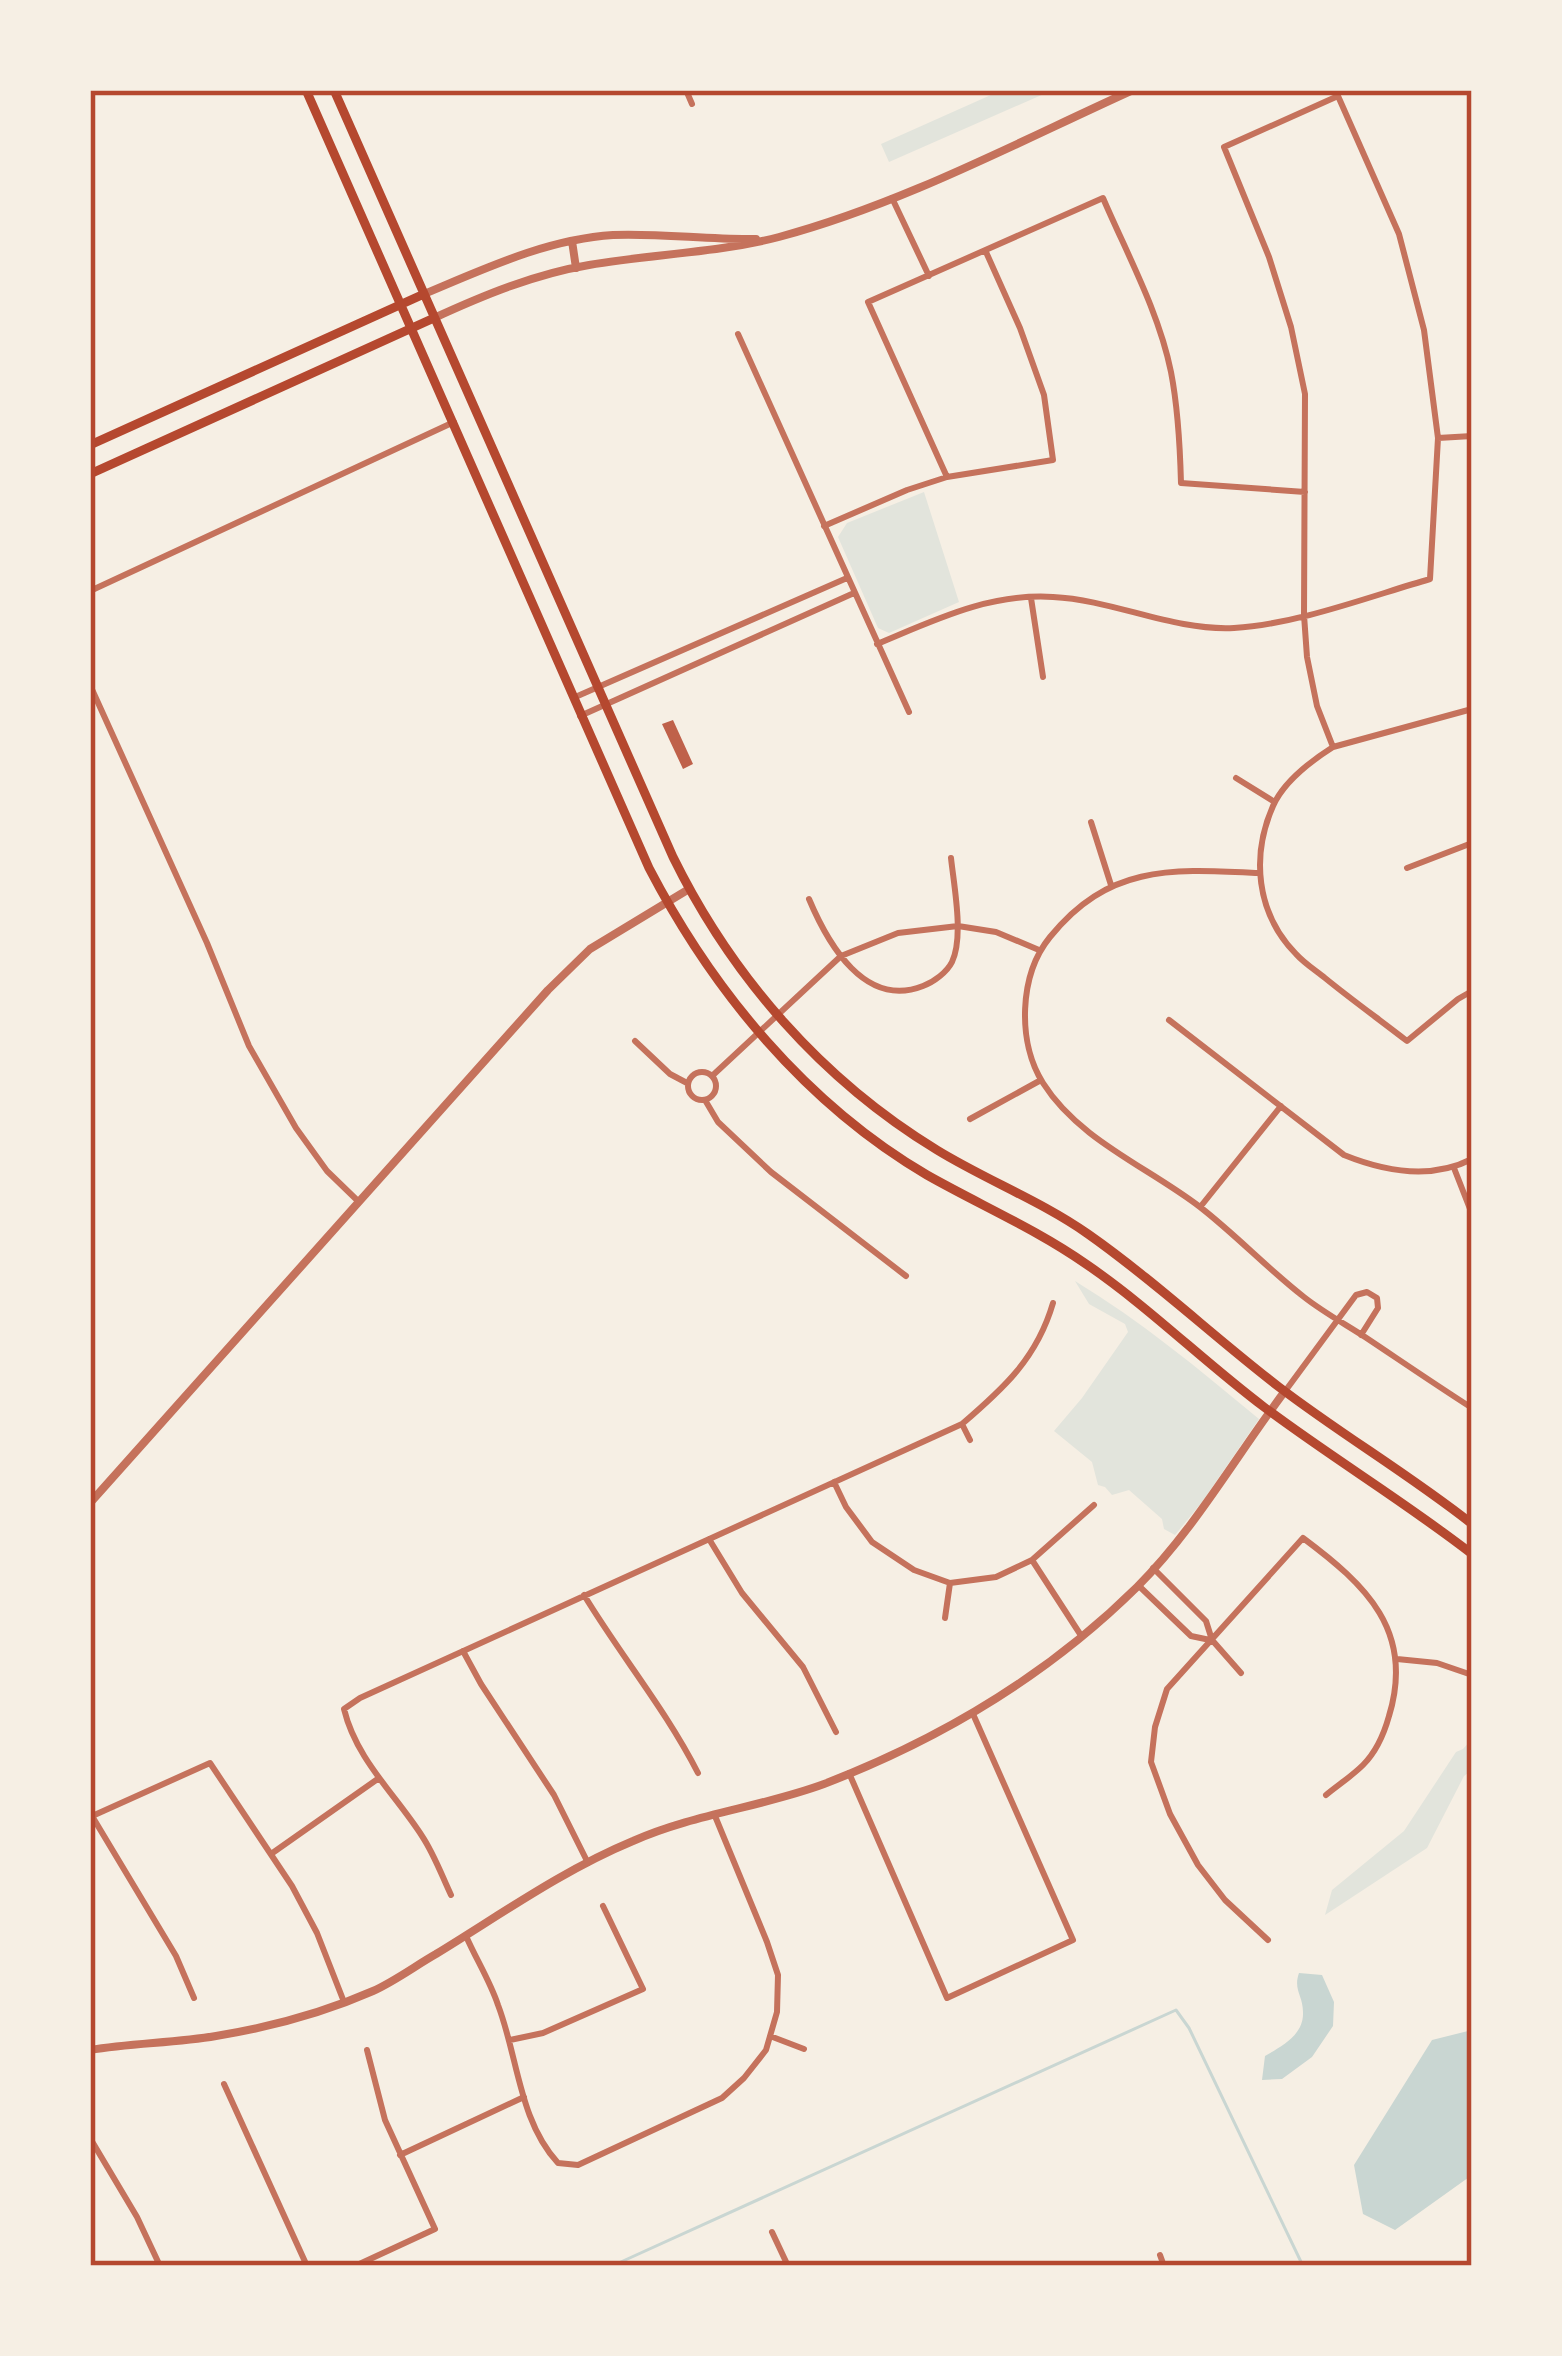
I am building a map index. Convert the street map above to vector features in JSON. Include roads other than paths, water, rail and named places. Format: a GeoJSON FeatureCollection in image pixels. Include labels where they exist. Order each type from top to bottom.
{"type":"FeatureCollection","features":[{"type":"Feature","properties":{"kind":"main road"},"geometry":{"type":"LineString","coordinates":[[306,90],[666,901],[698,953],[759,1032],[832,1105],[875,1140],[924,1173],[1066,1249],[1270,1412],[1472,1555]]}},
{"type":"Feature","properties":{"kind":"main road"},"geometry":{"type":"LineString","coordinates":[[334,90],[689,889],[718,939],[777,1016],[890,1119],[1121,1257],[1285,1391],[1472,1524]]}},
{"type":"Feature","properties":{"kind":"main road"},"geometry":{"type":"LineString","coordinates":[[90,445],[424,294]]}},
{"type":"Feature","properties":{"kind":"main road"},"geometry":{"type":"LineString","coordinates":[[90,474],[434,318]]}},
{"type":"Feature","properties":{"kind":"main road"},"geometry":{"type":"LineString","coordinates":[[228,381],[240,406]]}},
{"type":"Feature","properties":{"kind":"main road"},"geometry":{"type":"LineString","coordinates":[[924,1173],[937,1151]]}},
{"type":"Feature","properties":{"kind":"main road"},"geometry":{"type":"LineString","coordinates":[[1106,1277],[1121,1257]]}},
{"type":"Feature","properties":{"kind":"street"},"geometry":{"type":"LineString","coordinates":[[686,90],[692,104]]}},
{"type":"Feature","properties":{"kind":"street"},"geometry":{"type":"LineString","coordinates":[[434,318],[503,288],[576,268],[709,251],[833,221],[1133,90]]}},
{"type":"Feature","properties":{"kind":"street"},"geometry":{"type":"LineString","coordinates":[[877,644],[970,606],[1012,598],[1056,597],[1152,618],[1233,628],[1304,616],[1430,579],[1438,438],[1424,331],[1399,234],[1338,96],[1224,147],[1269,257],[1305,394],[1304,616],[1307,657],[1317,706],[1333,746]]}},
{"type":"Feature","properties":{"kind":"street"},"geometry":{"type":"LineString","coordinates":[[892,198],[930,276]]}},
{"type":"Feature","properties":{"kind":"street"},"geometry":{"type":"LineString","coordinates":[[947,477],[868,302],[1103,199],[1150,307],[1170,368],[1180,430],[1181,483],[1305,492]]}},
{"type":"Feature","properties":{"kind":"street"},"geometry":{"type":"LineString","coordinates":[[424,294],[526,253],[572,241],[633,235],[775,238]]}},
{"type":"Feature","properties":{"kind":"street"},"geometry":{"type":"LineString","coordinates":[[572,241],[576,268]]}},
{"type":"Feature","properties":{"kind":"street"},"geometry":{"type":"LineString","coordinates":[[824,526],[947,477],[1053,460],[1045,394],[986,252]]}},
{"type":"Feature","properties":{"kind":"street"},"geometry":{"type":"LineString","coordinates":[[738,334],[909,712]]}},
{"type":"Feature","properties":{"kind":"street"},"geometry":{"type":"LineString","coordinates":[[90,591],[454,422]]}},
{"type":"Feature","properties":{"kind":"street"},"geometry":{"type":"LineString","coordinates":[[1438,438],[1472,436]]}},
{"type":"Feature","properties":{"kind":"street"},"geometry":{"type":"LineString","coordinates":[[573,698],[848,578]]}},
{"type":"Feature","properties":{"kind":"street"},"geometry":{"type":"LineString","coordinates":[[580,716],[854,593]]}},
{"type":"Feature","properties":{"kind":"street"},"geometry":{"type":"LineString","coordinates":[[1031,597],[1043,677]]}},
{"type":"Feature","properties":{"kind":"street"},"geometry":{"type":"LineString","coordinates":[[718,635],[726,650]]}},
{"type":"Feature","properties":{"kind":"street"},"geometry":{"type":"LineString","coordinates":[[90,686],[249,1046],[296,1128],[327,1171],[358,1202]]}},
{"type":"Feature","properties":{"kind":"street"},"geometry":{"type":"LineString","coordinates":[[1472,709],[1333,746],[1300,771],[1274,802],[1258,873],[1272,919],[1294,953],[1407,1041],[1472,992]]}},
{"type":"Feature","properties":{"kind":"street"},"geometry":{"type":"LineString","coordinates":[[1236,778],[1274,802]]}},
{"type":"Feature","properties":{"kind":"street"},"geometry":{"type":"LineString","coordinates":[[1091,822],[1111,885]]}},
{"type":"Feature","properties":{"kind":"street"},"geometry":{"type":"LineString","coordinates":[[1408,868],[1472,843]]}},
{"type":"Feature","properties":{"kind":"street"},"geometry":{"type":"LineString","coordinates":[[809,899],[823,933],[856,973],[881,989],[908,992],[934,982],[952,962],[958,926],[951,858]]}},
{"type":"Feature","properties":{"kind":"street"},"geometry":{"type":"LineString","coordinates":[[1258,873],[1192,870],[1146,875],[1111,885],[1080,904],[1040,950],[1028,988],[1026,1037],[1041,1080],[1070,1118],[1200,1207],[1304,1297],[1472,1408]]}},
{"type":"Feature","properties":{"kind":"street"},"geometry":{"type":"LineString","coordinates":[[90,1503],[573,964],[611,934],[689,889]]}},
{"type":"Feature","properties":{"kind":"street"},"geometry":{"type":"LineString","coordinates":[[712,1076],[842,956],[898,933],[958,926],[996,932],[1040,950]]}},
{"type":"Feature","properties":{"kind":"street"},"geometry":{"type":"LineString","coordinates":[[1169,1020],[1345,1155],[1403,1172],[1454,1168],[1472,1159]]}},
{"type":"Feature","properties":{"kind":"street"},"geometry":{"type":"LineString","coordinates":[[634,1041],[688,1084],[692,1096],[705,1100],[718,1122],[771,1172],[906,1276]]}},
{"type":"Feature","properties":{"kind":"street"},"geometry":{"type":"LineString","coordinates":[[688,1084],[697,1073],[712,1076],[716,1091],[705,1100]]}},
{"type":"Feature","properties":{"kind":"street"},"geometry":{"type":"LineString","coordinates":[[970,1119],[1041,1080]]}},
{"type":"Feature","properties":{"kind":"street"},"geometry":{"type":"LineString","coordinates":[[1200,1207],[1281,1106]]}},
{"type":"Feature","properties":{"kind":"street"},"geometry":{"type":"LineString","coordinates":[[1454,1168],[1472,1214]]}},
{"type":"Feature","properties":{"kind":"street"},"geometry":{"type":"LineString","coordinates":[[90,2050],[214,2036],[305,2018],[378,1989],[559,1878],[634,1840],[820,1786],[973,1714],[1061,1656],[1139,1586],[1191,1524],[1336,1319],[1356,1295],[1367,1292],[1376,1298],[1378,1308],[1361,1334]]}},
{"type":"Feature","properties":{"kind":"street"},"geometry":{"type":"LineString","coordinates":[[451,1895],[424,1838],[349,1730],[344,1709],[962,1424],[1006,1387],[1026,1361],[1053,1303]]}},
{"type":"Feature","properties":{"kind":"street"},"geometry":{"type":"LineString","coordinates":[[962,1424],[970,1441]]}},
{"type":"Feature","properties":{"kind":"street"},"geometry":{"type":"LineString","coordinates":[[834,1482],[872,1542],[914,1570],[950,1583],[996,1577],[1032,1560],[1094,1505]]}},
{"type":"Feature","properties":{"kind":"street"},"geometry":{"type":"LineString","coordinates":[[1268,1940],[1198,1865],[1170,1814],[1151,1762],[1167,1689],[1303,1538],[1342,1567],[1371,1597],[1397,1659],[1393,1703],[1383,1738],[1364,1765],[1326,1795]]}},
{"type":"Feature","properties":{"kind":"street"},"geometry":{"type":"LineString","coordinates":[[709,1539],[742,1593],[802,1667],[836,1732]]}},
{"type":"Feature","properties":{"kind":"street"},"geometry":{"type":"LineString","coordinates":[[1032,1560],[1082,1637]]}},
{"type":"Feature","properties":{"kind":"street"},"geometry":{"type":"LineString","coordinates":[[1154,1568],[1206,1621],[1212,1640],[1241,1673]]}},
{"type":"Feature","properties":{"kind":"street"},"geometry":{"type":"LineString","coordinates":[[945,1618],[950,1583]]}},
{"type":"Feature","properties":{"kind":"street"},"geometry":{"type":"LineString","coordinates":[[1139,1586],[1191,1636],[1212,1640]]}},
{"type":"Feature","properties":{"kind":"street"},"geometry":{"type":"LineString","coordinates":[[584,1595],[679,1734],[698,1773]]}},
{"type":"Feature","properties":{"kind":"street"},"geometry":{"type":"LineString","coordinates":[[463,1651],[554,1795],[588,1863]]}},
{"type":"Feature","properties":{"kind":"street"},"geometry":{"type":"LineString","coordinates":[[1397,1659],[1437,1663],[1472,1675]]}},
{"type":"Feature","properties":{"kind":"street"},"geometry":{"type":"LineString","coordinates":[[849,1773],[947,1998],[1072,1940],[973,1714]]}},
{"type":"Feature","properties":{"kind":"street"},"geometry":{"type":"LineString","coordinates":[[194,1998],[176,1956],[91,1817],[210,1763],[317,1933],[344,2002]]}},
{"type":"Feature","properties":{"kind":"street"},"geometry":{"type":"LineString","coordinates":[[271,1854],[379,1778]]}},
{"type":"Feature","properties":{"kind":"street"},"geometry":{"type":"LineString","coordinates":[[466,1936],[498,2002],[542,2146],[558,2164],[578,2165],[722,2098],[766,2050],[777,2012],[778,1975],[714,1814]]}},
{"type":"Feature","properties":{"kind":"street"},"geometry":{"type":"LineString","coordinates":[[510,2040],[543,2033],[643,1989],[603,1906]]}},
{"type":"Feature","properties":{"kind":"street"},"geometry":{"type":"LineString","coordinates":[[770,2036],[804,2049]]}},
{"type":"Feature","properties":{"kind":"street"},"geometry":{"type":"LineString","coordinates":[[355,2266],[435,2229],[385,2120],[367,2050]]}},
{"type":"Feature","properties":{"kind":"street"},"geometry":{"type":"LineString","coordinates":[[224,2084],[307,2266]]}},
{"type":"Feature","properties":{"kind":"street"},"geometry":{"type":"LineString","coordinates":[[400,2155],[524,2097]]}},
{"type":"Feature","properties":{"kind":"street"},"geometry":{"type":"LineString","coordinates":[[90,2138],[127,2198],[160,2266]]}},
{"type":"Feature","properties":{"kind":"street"},"geometry":{"type":"LineString","coordinates":[[772,2232],[788,2266]]}},
{"type":"Feature","properties":{"kind":"street"},"geometry":{"type":"LineString","coordinates":[[1160,2255],[1164,2266]]}},
{"type":"Feature","properties":{"kind":"waterway"},"geometry":{"type":"LineString","coordinates":[[612,2266],[1176,2010],[1189,2028],[1303,2266]]}}]}
